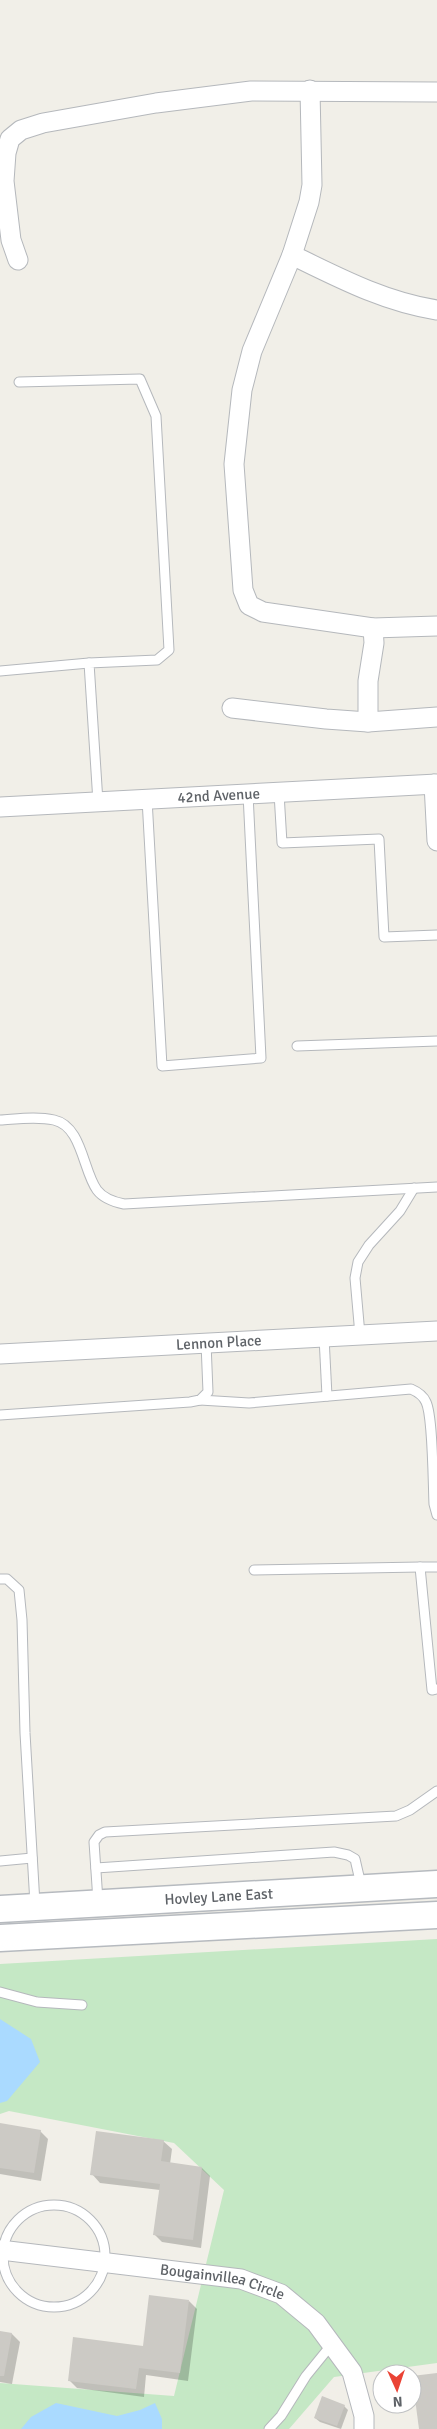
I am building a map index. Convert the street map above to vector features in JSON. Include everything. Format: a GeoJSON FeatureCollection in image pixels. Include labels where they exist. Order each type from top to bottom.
{"type":"FeatureCollection","features":[{"type":"Feature","properties":{"kind":"street"},"geometry":{"type":"LineString","coordinates":[[310,90],[312,185],[292,255],[252,351],[242,390],[234,464],[243,590],[249,604],[262,612],[373,628],[437,626]]}},
{"type":"Feature","properties":{"kind":"street"},"geometry":{"type":"LineString","coordinates":[[18,260],[11,240],[4,181],[6,153],[10,138],[22,130],[43,123],[156,103],[251,91],[437,92]]}},
{"type":"Feature","properties":{"kind":"street"},"geometry":{"type":"LineString","coordinates":[[292,255],[370,292],[414,306],[437,310]]}},
{"type":"Feature","properties":{"kind":"street"},"geometry":{"type":"LineString","coordinates":[[368,722],[368,681],[374,643],[373,628]]}},
{"type":"Feature","properties":{"kind":"street"},"geometry":{"type":"LineString","coordinates":[[232,708],[368,722],[437,717]]}},
{"type":"Feature","properties":{"kind":"street"},"geometry":{"type":"LineString","coordinates":[[436,784],[437,841]]}},
{"type":"Feature","properties":{"kind":"street","name":"42nd Avenue"},"geometry":{"type":"LineString","coordinates":[[0,807],[436,784]]}},
{"type":"Feature","properties":{"kind":"street","name":"Lennon Place"},"geometry":{"type":"LineString","coordinates":[[0,1354],[437,1331]]}},
{"type":"Feature","properties":{"kind":"street","name":"Hovley Lane East"},"geometry":{"type":"LineString","coordinates":[[0,1909],[437,1884]]}},
{"type":"Feature","properties":{"kind":"street"},"geometry":{"type":"LineString","coordinates":[[0,1936],[83,1919],[93,1914],[98,1903]]}},
{"type":"Feature","properties":{"kind":"street","name":"Hovley Lane East"},"geometry":{"type":"LineString","coordinates":[[0,1936],[437,1915]]}},
{"type":"Feature","properties":{"kind":"street","name":"Bougainvillea Circle"},"geometry":{"type":"LineString","coordinates":[[1,2250],[241,2279],[281,2294],[316,2323],[352,2372],[364,2416],[364,2429]]}},
{"type":"Feature","properties":{"kind":"lane"},"geometry":{"type":"LineString","coordinates":[[0,671],[157,660],[169,650],[156,416],[140,379],[19,382]]}},
{"type":"Feature","properties":{"kind":"lane"},"geometry":{"type":"LineString","coordinates":[[89,664],[98,802]]}},
{"type":"Feature","properties":{"kind":"lane"},"geometry":{"type":"LineString","coordinates":[[279,792],[282,844],[379,839],[384,937],[437,935]]}},
{"type":"Feature","properties":{"kind":"lane"},"geometry":{"type":"LineString","coordinates":[[147,799],[162,1066],[260,1058],[248,794]]}},
{"type":"Feature","properties":{"kind":"lane"},"geometry":{"type":"LineString","coordinates":[[297,1046],[437,1041]]}},
{"type":"Feature","properties":{"kind":"lane"},"geometry":{"type":"LineString","coordinates":[[0,1120],[56,1120],[69,1130],[77,1141],[97,1190],[112,1201],[124,1204],[437,1187]]}},
{"type":"Feature","properties":{"kind":"lane"},"geometry":{"type":"LineString","coordinates":[[360,1335],[355,1278],[358,1262],[369,1245],[400,1211],[414,1188]]}},
{"type":"Feature","properties":{"kind":"lane"},"geometry":{"type":"LineString","coordinates":[[324,1337],[327,1396]]}},
{"type":"Feature","properties":{"kind":"lane"},"geometry":{"type":"LineString","coordinates":[[200,1400],[208,1392],[206,1343]]}},
{"type":"Feature","properties":{"kind":"lane"},"geometry":{"type":"LineString","coordinates":[[0,1415],[200,1400],[249,1403],[411,1389],[420,1393],[427,1403],[430,1417],[434,1504],[437,1515]]}},
{"type":"Feature","properties":{"kind":"lane"},"geometry":{"type":"LineString","coordinates":[[420,1567],[432,1690],[437,1689]]}},
{"type":"Feature","properties":{"kind":"lane"},"geometry":{"type":"LineString","coordinates":[[254,1570],[437,1567]]}},
{"type":"Feature","properties":{"kind":"lane"},"geometry":{"type":"LineString","coordinates":[[0,1579],[8,1579],[19,1590],[35,1907]]}},
{"type":"Feature","properties":{"kind":"lane"},"geometry":{"type":"LineString","coordinates":[[98,1903],[94,1842],[99,1835],[105,1832],[396,1816],[410,1810],[437,1791]]}},
{"type":"Feature","properties":{"kind":"lane"},"geometry":{"type":"LineString","coordinates":[[96,1868],[334,1852],[348,1855],[355,1859],[362,1888]]}},
{"type":"Feature","properties":{"kind":"lane"},"geometry":{"type":"LineString","coordinates":[[0,1860],[32,1858]]}},
{"type":"Feature","properties":{"kind":"lane"},"geometry":{"type":"LineString","coordinates":[[0,1992],[37,2002],[82,2005]]}},
{"type":"Feature","properties":{"kind":"lane"},"geometry":{"type":"LineString","coordinates":[[61,2205],[86,2216],[95,2226],[102,2238],[105,2250],[105,2264],[100,2279],[90,2292],[78,2302],[63,2307],[47,2307],[31,2302],[18,2293],[8,2281],[3,2266],[1,2250],[13,2225],[22,2216],[34,2209],[61,2205]]}},
{"type":"Feature","properties":{"kind":"lane"},"geometry":{"type":"LineString","coordinates":[[269,2429],[281,2416],[306,2376],[332,2344]]}},
{"type":"Feature","properties":{"kind":"green space"},"geometry":{"type":"Polygon","coordinates":[[[437,1939],[437,2363],[422,2365],[372,2364],[372,2372],[334,2377],[289,2429],[0,2429],[0,2383],[174,2396],[224,2190],[174,2143],[9,2111],[0,2114],[0,1964],[437,1939]]]}},
{"type":"Feature","properties":{"kind":"water"},"geometry":{"type":"Polygon","coordinates":[[[0,2019],[31,2039],[40,2062],[7,2101],[0,2103],[0,2019]]]}},
{"type":"Feature","properties":{"kind":"water"},"geometry":{"type":"Polygon","coordinates":[[[56,2403],[117,2416],[140,2410],[155,2403],[162,2419],[162,2429],[21,2429],[31,2417],[56,2403]]]}},
{"type":"Feature","properties":{"kind":"building"},"geometry":{"type":"Polygon","coordinates":[[[0,2123],[41,2130],[34,2173],[0,2168],[0,2123]]]}},
{"type":"Feature","properties":{"kind":"building"},"geometry":{"type":"Polygon","coordinates":[[[96,2131],[164,2140],[161,2161],[202,2167],[193,2240],[153,2235],[160,2184],[90,2175],[96,2131]]]}},
{"type":"Feature","properties":{"kind":"building"},"geometry":{"type":"Polygon","coordinates":[[[149,2295],[189,2300],[180,2373],[139,2368],[136,2389],[68,2381],[73,2337],[143,2346],[149,2295]]]}},
{"type":"Feature","properties":{"kind":"building"},"geometry":{"type":"Polygon","coordinates":[[[0,2331],[12,2333],[4,2376],[0,2376],[0,2331]]]}},
{"type":"Feature","properties":{"kind":"building"},"geometry":{"type":"Polygon","coordinates":[[[437,2373],[437,2429],[419,2429],[417,2414],[422,2414],[422,2375],[437,2373]]]}},
{"type":"Feature","properties":{"kind":"building"},"geometry":{"type":"Polygon","coordinates":[[[322,2396],[345,2405],[337,2426],[314,2418],[322,2396]]]}}]}
